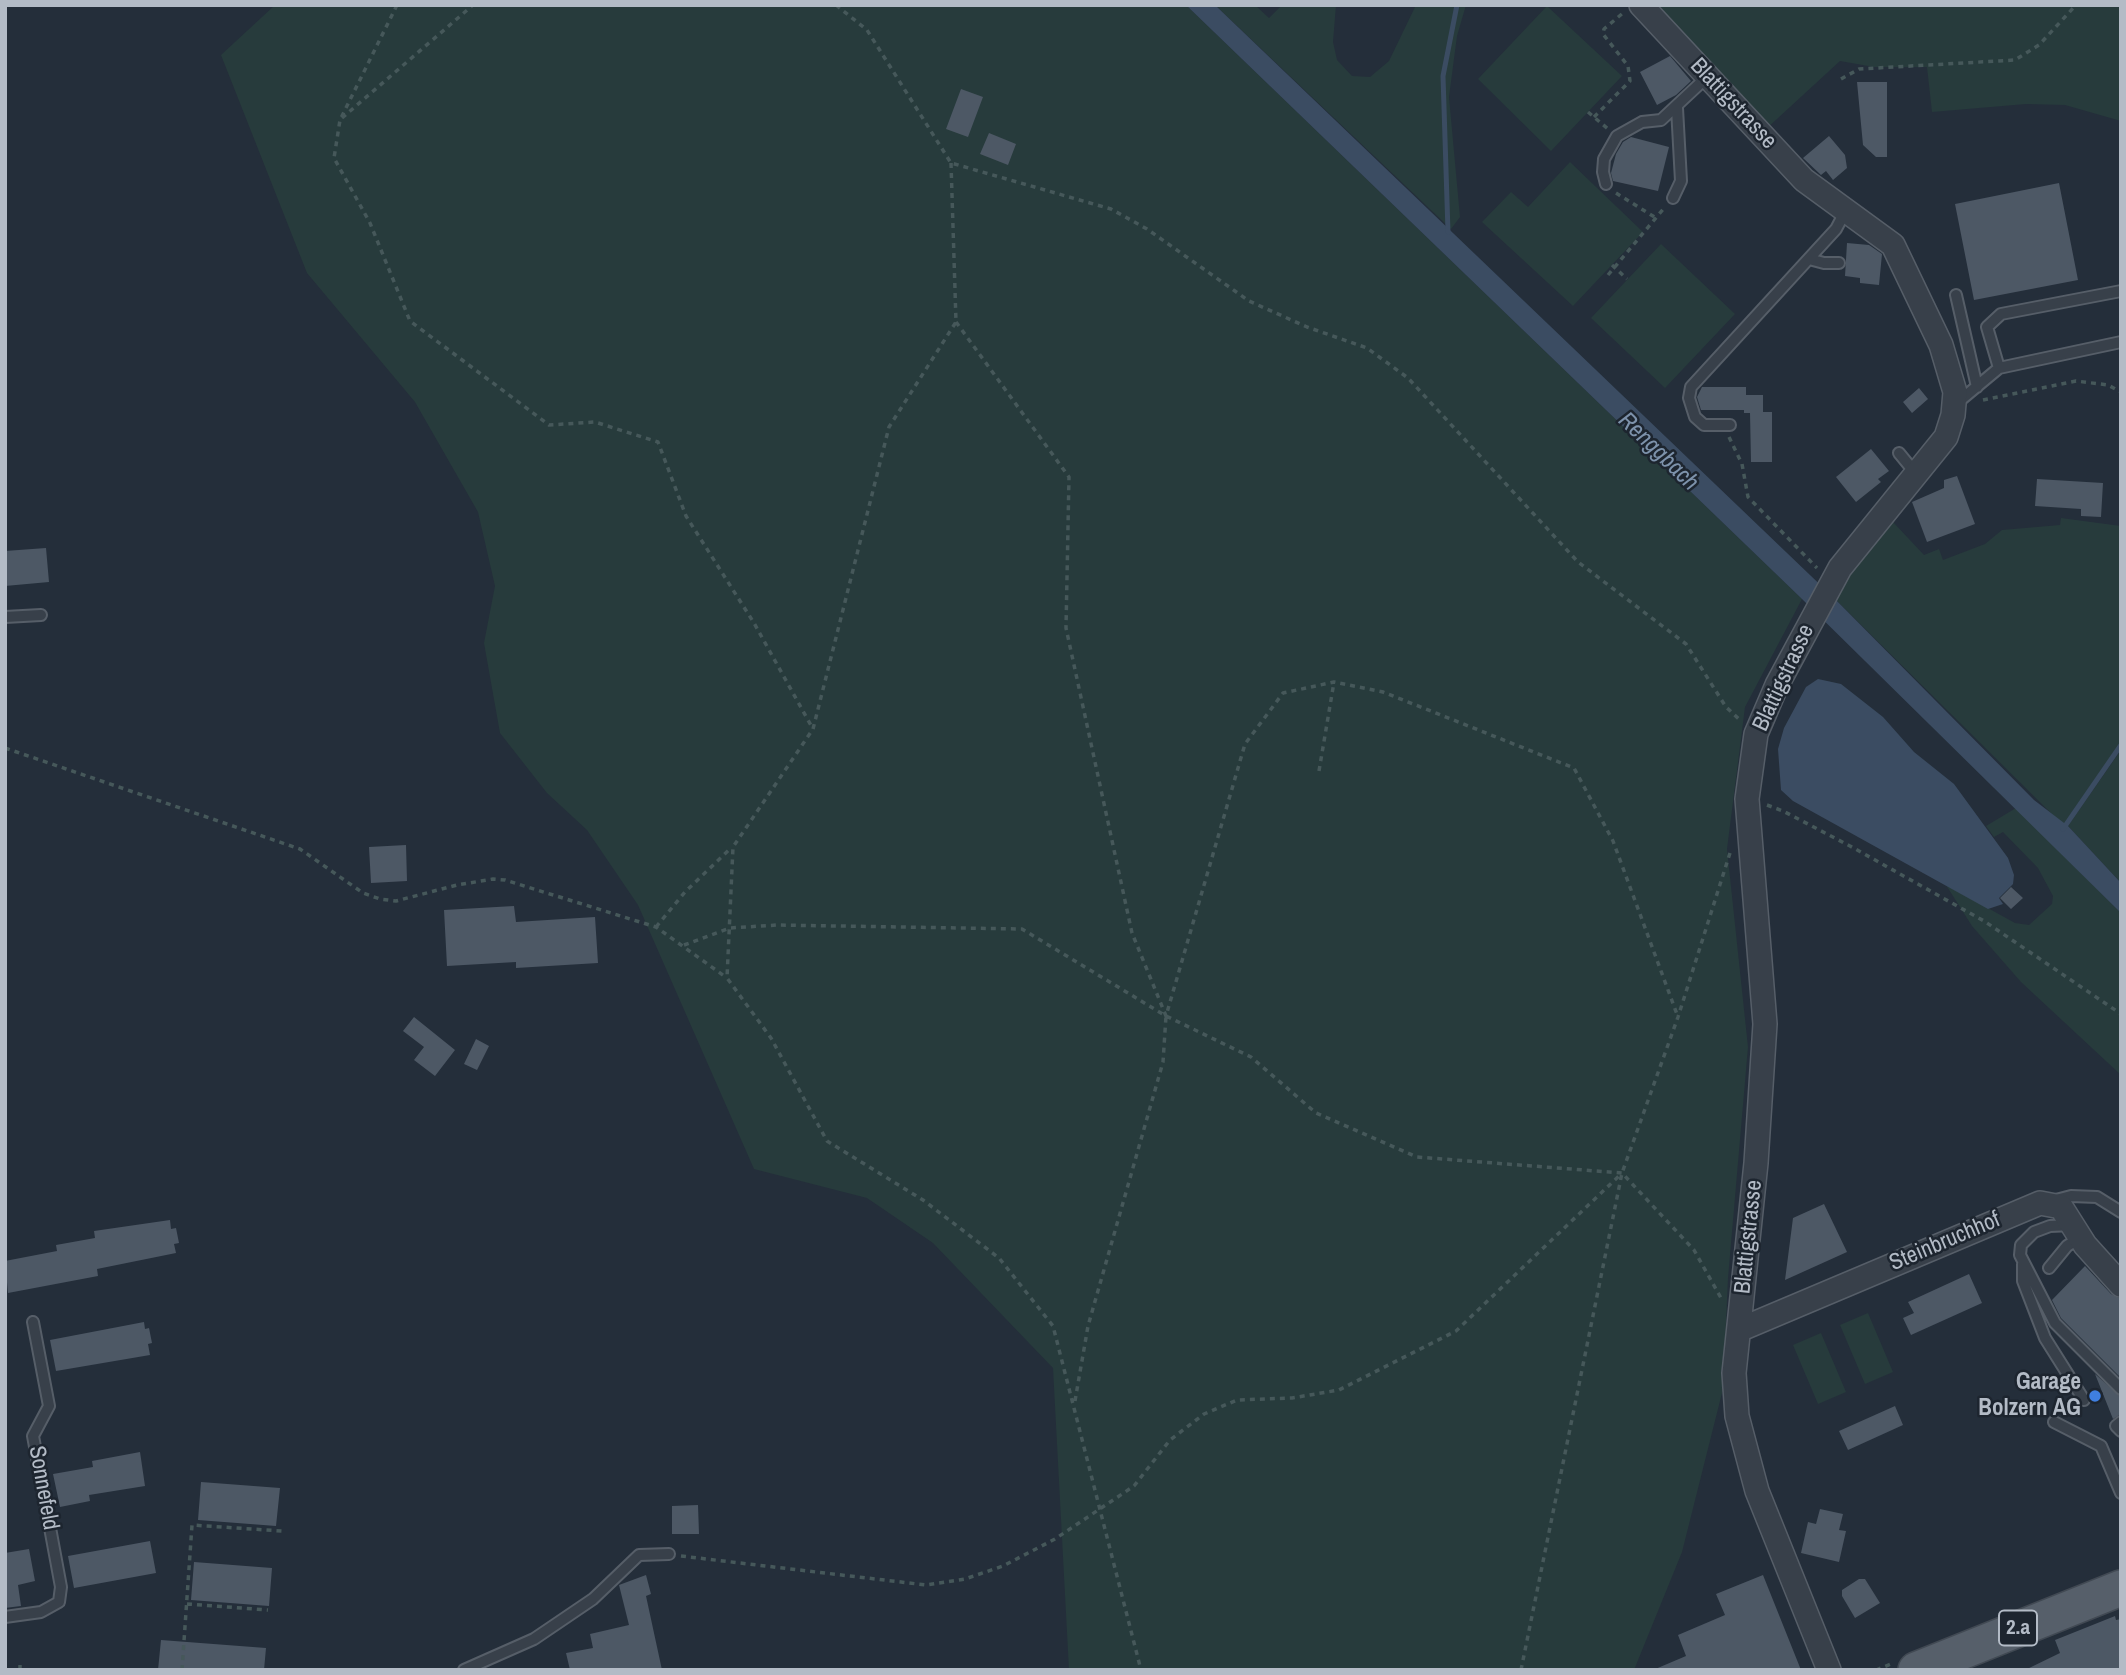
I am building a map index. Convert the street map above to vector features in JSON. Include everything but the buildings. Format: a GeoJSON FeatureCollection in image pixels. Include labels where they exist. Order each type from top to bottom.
{"type":"FeatureCollection","features":[{"type":"Feature","properties":{"kind":"main road","name":"2.a"},"geometry":{"type":"LineString","coordinates":[[1916,1670],[2121,1588]]}},
{"type":"Feature","properties":{"kind":"street","name":"Blattigstrasse"},"geometry":{"type":"LineString","coordinates":[[1641,5],[1804,180],[1845,212],[1884,236],[1897,252],[1946,357],[1954,382],[1955,405],[1946,437],[1917,475],[1826,579],[1808,624],[1756,734],[1747,799],[1765,1024],[1756,1163],[1734,1373],[1740,1435],[1766,1515],[1829,1670]]}},
{"type":"Feature","properties":{"kind":"street","name":"Steinbruchhof"},"geometry":{"type":"LineString","coordinates":[[1739,1330],[2024,1208],[2049,1202]]}},
{"type":"Feature","properties":{"kind":"street"},"geometry":{"type":"LineString","coordinates":[[2049,1202],[2061,1207],[2121,1285]]}},
{"type":"Feature","properties":{"kind":"lane"},"geometry":{"type":"LineString","coordinates":[[1606,184],[1604,159],[1617,135],[1642,122],[1661,120],[1677,108],[1707,77]]}},
{"type":"Feature","properties":{"kind":"lane"},"geometry":{"type":"LineString","coordinates":[[1673,198],[1681,181],[1677,108]]}},
{"type":"Feature","properties":{"kind":"lane"},"geometry":{"type":"LineString","coordinates":[[1730,425],[1704,425],[1695,417],[1689,398],[1691,387],[1836,229],[1845,212]]}},
{"type":"Feature","properties":{"kind":"lane"},"geometry":{"type":"LineString","coordinates":[[1809,259],[1824,264],[1839,263]]}},
{"type":"Feature","properties":{"kind":"lane"},"geometry":{"type":"LineString","coordinates":[[1998,368],[1987,327],[2001,314],[2121,291]]}},
{"type":"Feature","properties":{"kind":"lane"},"geometry":{"type":"LineString","coordinates":[[1956,295],[1977,387]]}},
{"type":"Feature","properties":{"kind":"lane"},"geometry":{"type":"LineString","coordinates":[[1955,405],[1998,368],[2121,342]]}},
{"type":"Feature","properties":{"kind":"lane"},"geometry":{"type":"LineString","coordinates":[[1899,453],[1917,475]]}},
{"type":"Feature","properties":{"kind":"lane"},"geometry":{"type":"LineString","coordinates":[[5,617],[41,615]]}},
{"type":"Feature","properties":{"kind":"lane"},"geometry":{"type":"LineString","coordinates":[[2049,1202],[2071,1196],[2097,1197],[2121,1212]]}},
{"type":"Feature","properties":{"kind":"lane"},"geometry":{"type":"LineString","coordinates":[[2049,1268],[2077,1231],[2050,1226],[2034,1232],[2020,1250],[2023,1281],[2045,1338],[2084,1400]]}},
{"type":"Feature","properties":{"kind":"lane"},"geometry":{"type":"LineString","coordinates":[[2023,1264],[2033,1277],[2055,1323],[2121,1389]]}},
{"type":"Feature","properties":{"kind":"lane","name":"Sonnefeld"},"geometry":{"type":"LineString","coordinates":[[5,1618],[41,1612],[59,1602],[61,1587],[33,1436],[49,1406],[33,1322]]}},
{"type":"Feature","properties":{"kind":"lane"},"geometry":{"type":"LineString","coordinates":[[2054,1422],[2101,1446],[2121,1493]]}},
{"type":"Feature","properties":{"kind":"lane"},"geometry":{"type":"LineString","coordinates":[[2121,1422],[2116,1426],[2121,1431]]}},
{"type":"Feature","properties":{"kind":"lane"},"geometry":{"type":"LineString","coordinates":[[464,1670],[534,1639],[593,1599],[639,1555],[669,1554]]}},
{"type":"Feature","properties":{"kind":"path"},"geometry":{"type":"LineString","coordinates":[[397,5],[340,120],[334,158],[370,223],[410,321],[549,425],[595,422],[658,442],[686,516],[754,623],[813,729]]}},
{"type":"Feature","properties":{"kind":"path"},"geometry":{"type":"LineString","coordinates":[[340,120],[473,5]]}},
{"type":"Feature","properties":{"kind":"path"},"geometry":{"type":"LineString","coordinates":[[836,5],[867,30],[951,163],[956,322],[1069,477],[1066,628],[1132,933],[1166,1016]]}},
{"type":"Feature","properties":{"kind":"path"},"geometry":{"type":"LineString","coordinates":[[1594,117],[1630,81],[1628,66],[1607,41],[1604,29],[1632,5]]}},
{"type":"Feature","properties":{"kind":"path"},"geometry":{"type":"LineString","coordinates":[[1841,79],[1859,69],[2015,60],[2039,45],[2076,5]]}},
{"type":"Feature","properties":{"kind":"path"},"geometry":{"type":"LineString","coordinates":[[1588,112],[1617,135]]}},
{"type":"Feature","properties":{"kind":"path"},"geometry":{"type":"LineString","coordinates":[[951,163],[1111,209],[1147,229],[1249,301],[1307,327],[1367,348],[1408,378],[1578,562],[1686,644],[1726,707],[1756,734]]}},
{"type":"Feature","properties":{"kind":"path"},"geometry":{"type":"LineString","coordinates":[[1606,184],[1656,218]]}},
{"type":"Feature","properties":{"kind":"path"},"geometry":{"type":"LineString","coordinates":[[1608,275],[1673,198]]}},
{"type":"Feature","properties":{"kind":"path"},"geometry":{"type":"LineString","coordinates":[[1614,266],[1628,279]]}},
{"type":"Feature","properties":{"kind":"path"},"geometry":{"type":"LineString","coordinates":[[656,928],[685,892],[733,847],[813,729],[888,428],[956,322]]}},
{"type":"Feature","properties":{"kind":"path"},"geometry":{"type":"LineString","coordinates":[[1955,405],[2076,382],[2108,385],[2121,391]]}},
{"type":"Feature","properties":{"kind":"path"},"geometry":{"type":"LineString","coordinates":[[1730,425],[1729,441],[1742,464],[1748,497],[1826,579]]}},
{"type":"Feature","properties":{"kind":"path"},"geometry":{"type":"LineString","coordinates":[[1319,771],[1334,682]]}},
{"type":"Feature","properties":{"kind":"path"},"geometry":{"type":"LineString","coordinates":[[1074,1404],[1088,1326],[1163,1062],[1166,1016],[1244,744],[1283,693],[1334,682],[1383,692],[1574,768],[1613,841],[1678,1017]]}},
{"type":"Feature","properties":{"kind":"path"},"geometry":{"type":"LineString","coordinates":[[5,748],[300,849],[362,893],[380,899],[396,901],[493,879],[656,928],[684,945],[727,978],[771,1038],[827,1141],[923,1200],[999,1258],[1054,1326],[1141,1670]]}},
{"type":"Feature","properties":{"kind":"path"},"geometry":{"type":"LineString","coordinates":[[1747,799],[1783,811],[1984,921],[2121,1014]]}},
{"type":"Feature","properties":{"kind":"path"},"geometry":{"type":"LineString","coordinates":[[727,978],[733,847]]}},
{"type":"Feature","properties":{"kind":"path"},"geometry":{"type":"LineString","coordinates":[[1521,1670],[1622,1173],[1678,1017],[1731,850]]}},
{"type":"Feature","properties":{"kind":"path"},"geometry":{"type":"LineString","coordinates":[[684,945],[730,928],[790,925],[1022,929],[1166,1016],[1251,1057],[1316,1113],[1418,1157],[1513,1167],[1622,1173],[1694,1250],[1739,1330]]}},
{"type":"Feature","properties":{"kind":"path"},"geometry":{"type":"LineString","coordinates":[[669,1554],[926,1585],[965,1579],[1003,1566],[1055,1539],[1134,1486],[1170,1440],[1204,1414],[1237,1400],[1292,1398],[1339,1390],[1456,1331],[1622,1173]]}},
{"type":"Feature","properties":{"kind":"path"},"geometry":{"type":"LineString","coordinates":[[182,1670],[192,1525],[282,1531]]}},
{"type":"Feature","properties":{"kind":"path"},"geometry":{"type":"LineString","coordinates":[[187,1604],[268,1610]]}},
{"type":"Feature","properties":{"kind":"path"},"geometry":{"type":"LineString","coordinates":[[20,1663],[20,1670]]}},
{"type":"Feature","properties":{"kind":"green space"},"geometry":{"type":"Polygon","coordinates":[[[275,5],[1186,5],[1802,599],[1745,707],[1727,849],[1748,1047],[1728,1278],[1723,1389],[1682,1552],[1634,1670],[1069,1670],[1053,1368],[933,1243],[867,1198],[754,1169],[638,905],[587,830],[547,793],[500,733],[484,643],[495,586],[478,512],[415,402],[307,273],[221,55],[275,5]]]}},
{"type":"Feature","properties":{"kind":"green space"},"geometry":{"type":"Polygon","coordinates":[[[1215,5],[1255,5],[1269,18],[1282,5],[1336,5],[1333,42],[1337,60],[1352,76],[1370,77],[1389,61],[1416,5],[1466,5],[1457,36],[1449,97],[1460,217],[1451,229],[1215,5]]]}},
{"type":"Feature","properties":{"kind":"green space"},"geometry":{"type":"Polygon","coordinates":[[[1653,5],[2121,5],[2121,121],[2065,105],[2026,104],[1932,112],[1927,67],[1874,67],[1840,61],[1765,130],[1653,5]]]}},
{"type":"Feature","properties":{"kind":"green space"},"geometry":{"type":"Polygon","coordinates":[[[1547,6],[1622,76],[1551,151],[1478,79],[1547,6]]]}},
{"type":"Feature","properties":{"kind":"green space"},"geometry":{"type":"Polygon","coordinates":[[[1570,162],[1643,232],[1573,306],[1482,222],[1511,192],[1528,207],[1570,162]]]}},
{"type":"Feature","properties":{"kind":"green space"},"geometry":{"type":"Polygon","coordinates":[[[1661,244],[1735,314],[1665,388],[1591,318],[1661,244]]]}},
{"type":"Feature","properties":{"kind":"green space"},"geometry":{"type":"Polygon","coordinates":[[[2061,518],[2121,526],[2121,742],[2063,825],[1834,598],[1883,527],[1893,522],[1924,555],[1939,549],[1943,560],[1985,544],[2002,530],[2060,525],[2061,518]]]}},
{"type":"Feature","properties":{"kind":"green space"},"geometry":{"type":"Polygon","coordinates":[[[2121,750],[2121,883],[2068,826],[2121,750]]]}},
{"type":"Feature","properties":{"kind":"green space"},"geometry":{"type":"Polygon","coordinates":[[[2016,808],[2121,913],[2121,1075],[2021,982],[1972,926],[1946,885],[2015,923],[2029,925],[2052,904],[2053,896],[2038,868],[2003,832],[1994,837],[1986,826],[2016,808]]]}},
{"type":"Feature","properties":{"kind":"green space"},"geometry":{"type":"Polygon","coordinates":[[[1868,1313],[1893,1372],[1865,1384],[1840,1325],[1868,1313]]]}},
{"type":"Feature","properties":{"kind":"green space"},"geometry":{"type":"Polygon","coordinates":[[[1821,1333],[1846,1392],[1818,1404],[1793,1345],[1821,1333]]]}},
{"type":"Feature","properties":{"kind":"water","name":"Renggbach"},"geometry":{"type":"Polygon","coordinates":[[[1186,5],[1215,5],[1834,598],[2034,800],[2068,826],[2121,883],[2121,913],[1802,599],[1186,5]]]}},
{"type":"Feature","properties":{"kind":"water"},"geometry":{"type":"Polygon","coordinates":[[[1818,679],[1841,684],[1883,717],[1914,752],[1954,784],[2008,858],[2014,875],[2013,884],[1999,898],[2003,904],[1988,909],[1793,801],[1781,790],[1778,749],[1784,728],[1806,687],[1818,679]]]}},
{"type":"Feature","properties":{"kind":"waterway"},"geometry":{"type":"LineString","coordinates":[[1448,232],[1443,76],[1457,5]]}},
{"type":"Feature","properties":{"kind":"waterway"},"geometry":{"type":"LineString","coordinates":[[2063,829],[2121,745]]}},
{"type":"Feature","properties":{"kind":"place","name":"Garage Bolzern AG"},"geometry":{"type":"Point","coordinates":[2095,1396]}}]}
